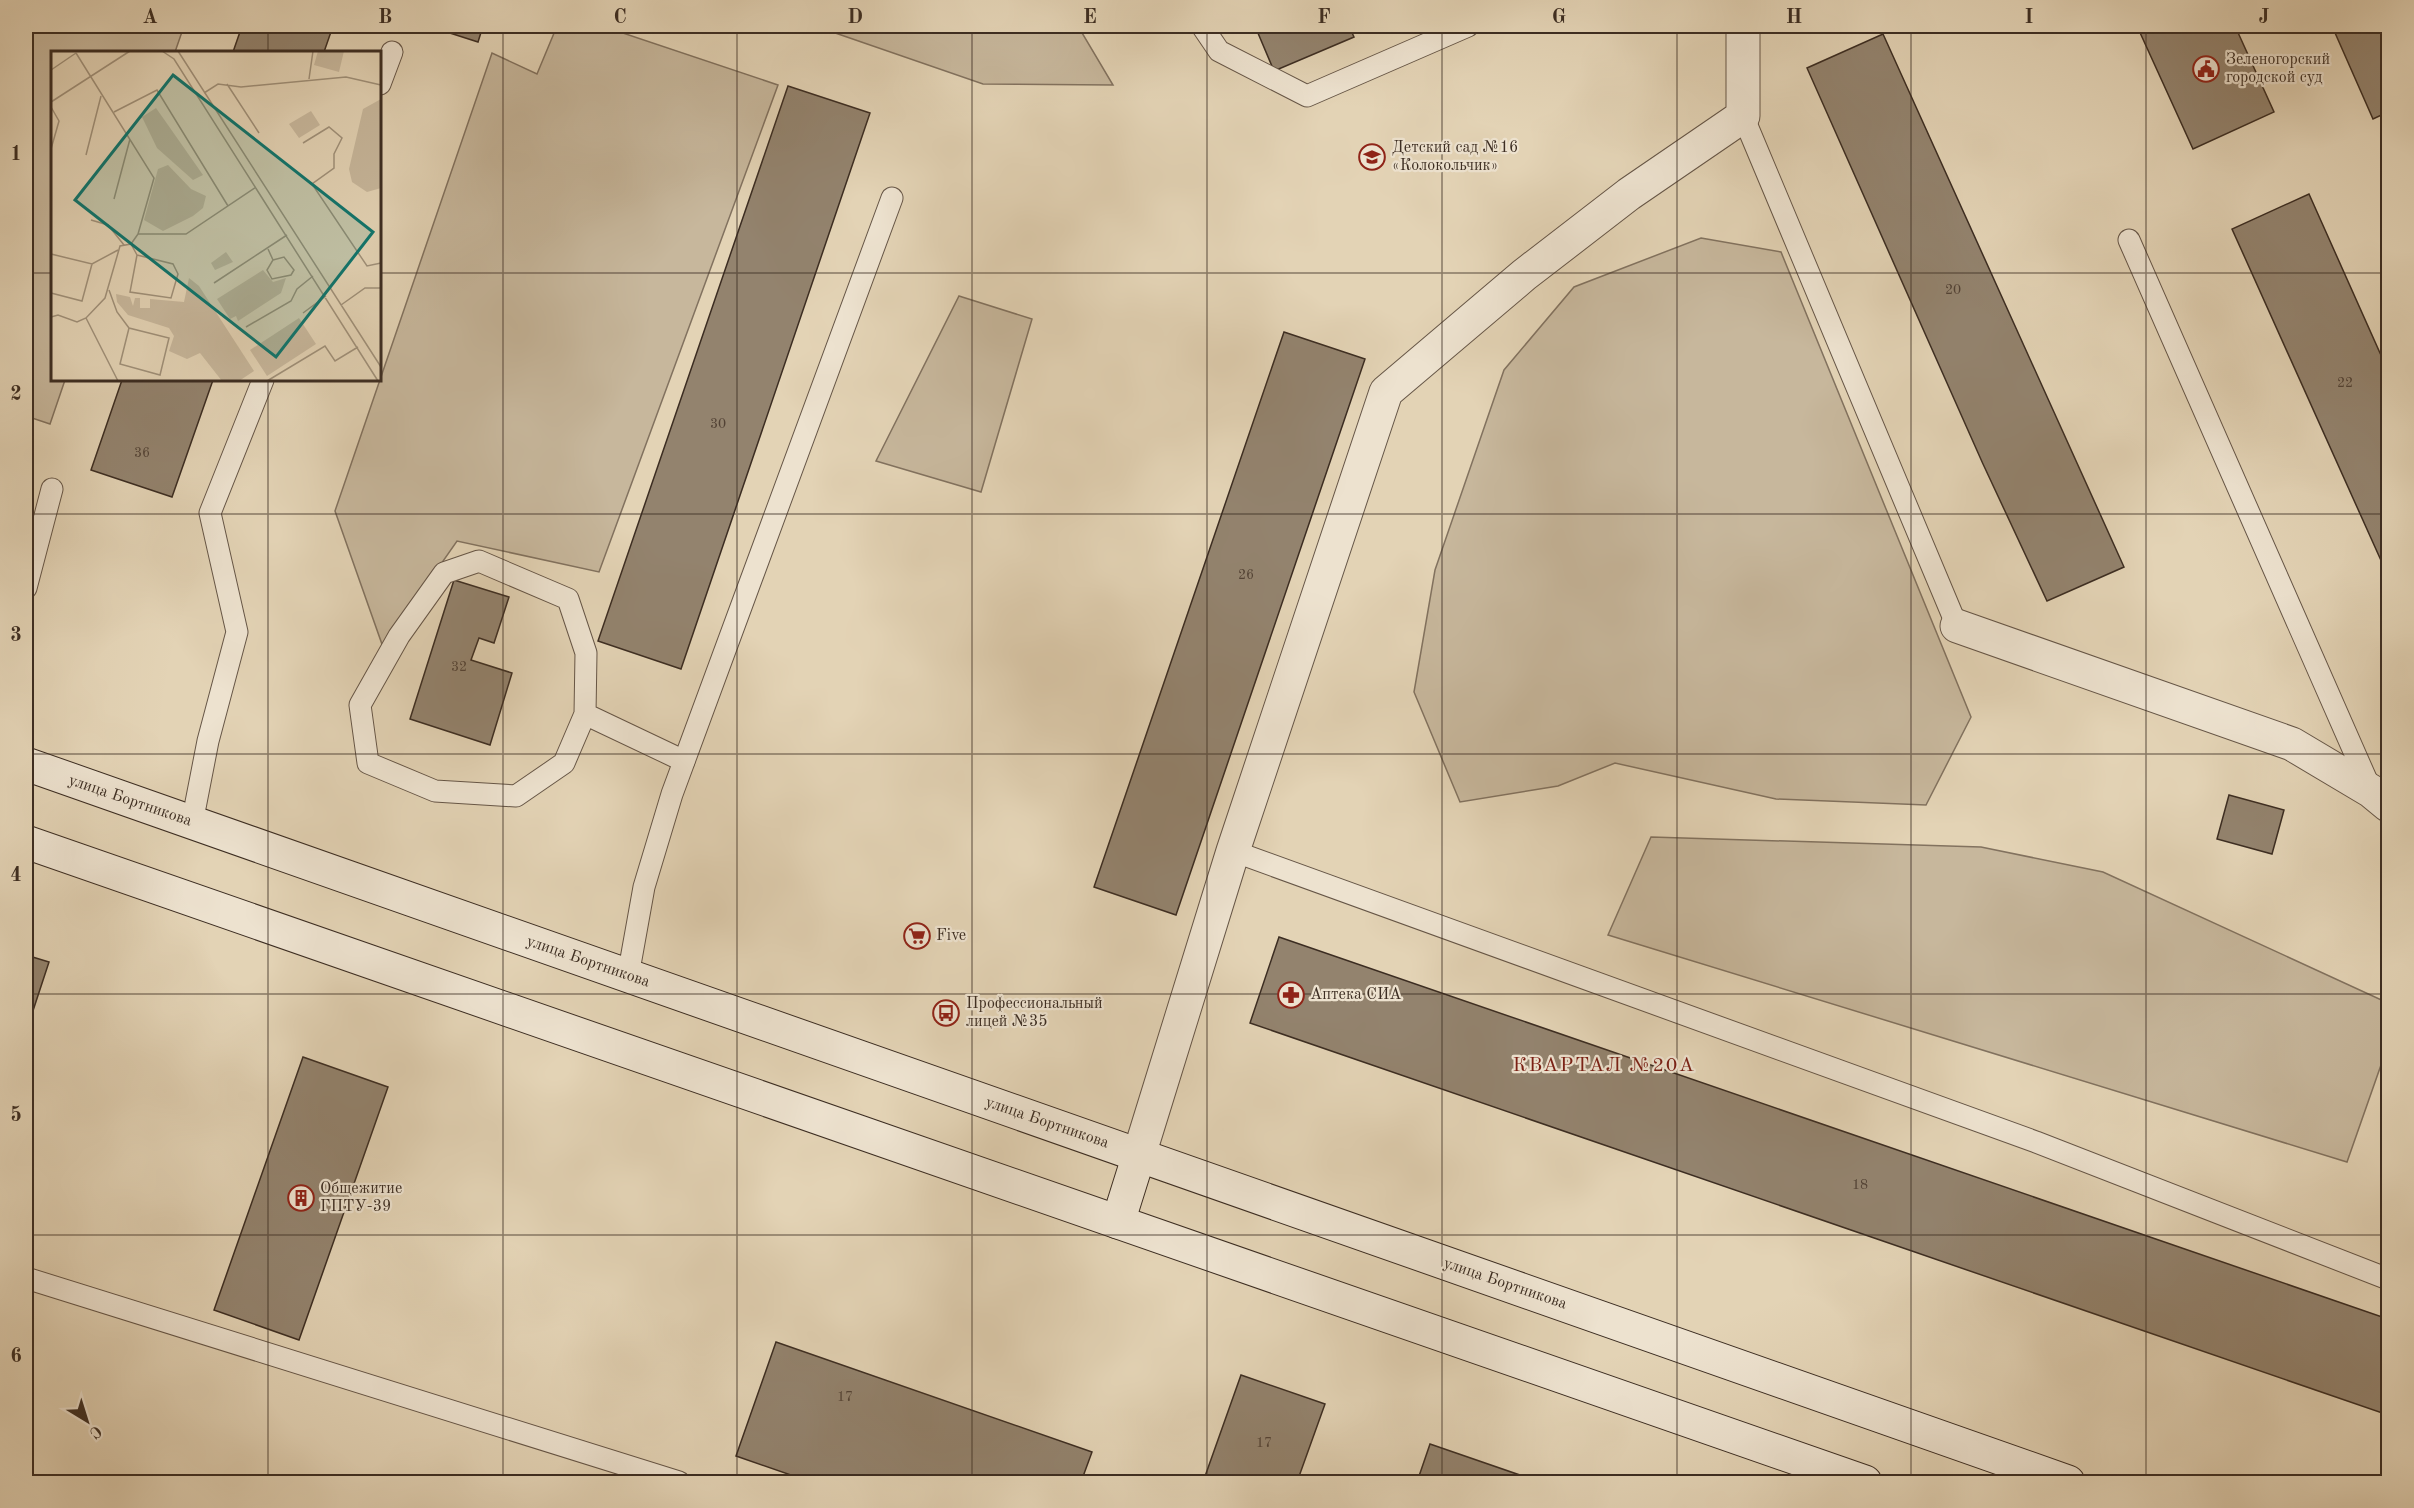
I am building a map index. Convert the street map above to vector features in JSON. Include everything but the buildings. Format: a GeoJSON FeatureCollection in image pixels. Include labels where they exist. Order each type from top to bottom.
{"type":"FeatureCollection","features":[{"type":"Feature","properties":{"kind":"main road"},"geometry":{"type":"LineString","coordinates":[[1118,1222],[1233,852],[1386,392],[1542,262],[1629,194],[1743,116],[1743,26]]}},
{"type":"Feature","properties":{"kind":"main road"},"geometry":{"type":"LineString","coordinates":[[1957,626],[2292,744],[2380,798]]}},
{"type":"Feature","properties":{"kind":"main road","name":"улица Бортникова"},"geometry":{"type":"LineString","coordinates":[[26,764],[2068,1482]]}},
{"type":"Feature","properties":{"kind":"main road"},"geometry":{"type":"LineString","coordinates":[[26,842],[1865,1482]]}},
{"type":"Feature","properties":{"kind":"lane"},"geometry":{"type":"LineString","coordinates":[[1202,26],[1219,51],[1307,96],[1468,26]]}},
{"type":"Feature","properties":{"kind":"lane"},"geometry":{"type":"LineString","coordinates":[[381,81],[392,52]]}},
{"type":"Feature","properties":{"kind":"lane"},"geometry":{"type":"LineString","coordinates":[[1743,116],[1957,626]]}},
{"type":"Feature","properties":{"kind":"lane"},"geometry":{"type":"LineString","coordinates":[[628,976],[644,887],[672,795],[892,198]]}},
{"type":"Feature","properties":{"kind":"lane"},"geometry":{"type":"LineString","coordinates":[[2129,240],[2380,798]]}},
{"type":"Feature","properties":{"kind":"lane"},"geometry":{"type":"LineString","coordinates":[[192,823],[208,741],[237,632],[210,513],[263,381]]}},
{"type":"Feature","properties":{"kind":"lane"},"geometry":{"type":"LineString","coordinates":[[26,588],[52,489]]}},
{"type":"Feature","properties":{"kind":"lane"},"geometry":{"type":"LineString","coordinates":[[479,561],[568,599],[585,653],[585,714],[564,763],[516,796],[435,791],[368,762],[360,705],[399,636],[444,573],[479,561]]}},
{"type":"Feature","properties":{"kind":"lane"},"geometry":{"type":"LineString","coordinates":[[585,714],[684,761]]}},
{"type":"Feature","properties":{"kind":"lane"},"geometry":{"type":"LineString","coordinates":[[1233,852],[2036,1142],[2388,1279]]}},
{"type":"Feature","properties":{"kind":"lane"},"geometry":{"type":"LineString","coordinates":[[26,1278],[679,1482]]}},
{"type":"Feature","properties":{"kind":"shaded area"},"geometry":{"type":"Polygon","coordinates":[[[26,26],[184,26],[175,51],[51,51],[51,381],[65,381],[50,424],[26,416],[26,26]]]}},
{"type":"Feature","properties":{"kind":"shaded area"},"geometry":{"type":"Polygon","coordinates":[[[557,26],[602,26],[778,85],[599,572],[457,541],[383,647],[335,511],[492,53],[537,74],[557,26]]]}},
{"type":"Feature","properties":{"kind":"shaded area"},"geometry":{"type":"Polygon","coordinates":[[[815,26],[1078,26],[1113,85],[983,84],[815,26]]]}},
{"type":"Feature","properties":{"kind":"shaded area"},"geometry":{"type":"Polygon","coordinates":[[[1701,238],[1781,252],[1971,717],[1926,805],[1776,799],[1615,763],[1558,786],[1460,802],[1414,692],[1435,570],[1504,370],[1574,287],[1701,238]]]}},
{"type":"Feature","properties":{"kind":"shaded area"},"geometry":{"type":"Polygon","coordinates":[[[959,296],[1032,319],[981,492],[876,461],[959,296]]]}},
{"type":"Feature","properties":{"kind":"shaded area"},"geometry":{"type":"Polygon","coordinates":[[[1651,837],[1981,847],[2103,872],[2388,1003],[2388,1045],[2347,1162],[1608,935],[1651,837]]]}},
{"type":"Feature","properties":{"kind":"place","name":"Зеленогорский городской суд"},"geometry":{"type":"Point","coordinates":[2206,69]}},
{"type":"Feature","properties":{"kind":"place","name":"Детский сад №16 «Колокольчик»"},"geometry":{"type":"Point","coordinates":[1372,157]}},
{"type":"Feature","properties":{"kind":"place","name":"Five"},"geometry":{"type":"Point","coordinates":[917,936]}},
{"type":"Feature","properties":{"kind":"place","name":"Аптека СИА"},"geometry":{"type":"Point","coordinates":[1291,995]}},
{"type":"Feature","properties":{"kind":"place","name":"Профессиональный лицей №35"},"geometry":{"type":"Point","coordinates":[946,1013]}},
{"type":"Feature","properties":{"kind":"place","name":"Общежитие ГПТУ-39"},"geometry":{"type":"Point","coordinates":[301,1198]}},
{"type":"Feature","properties":{"kind":"district","name":"КВАРТАЛ №20А"},"geometry":{"type":"Point","coordinates":[1604,1066]}}]}
